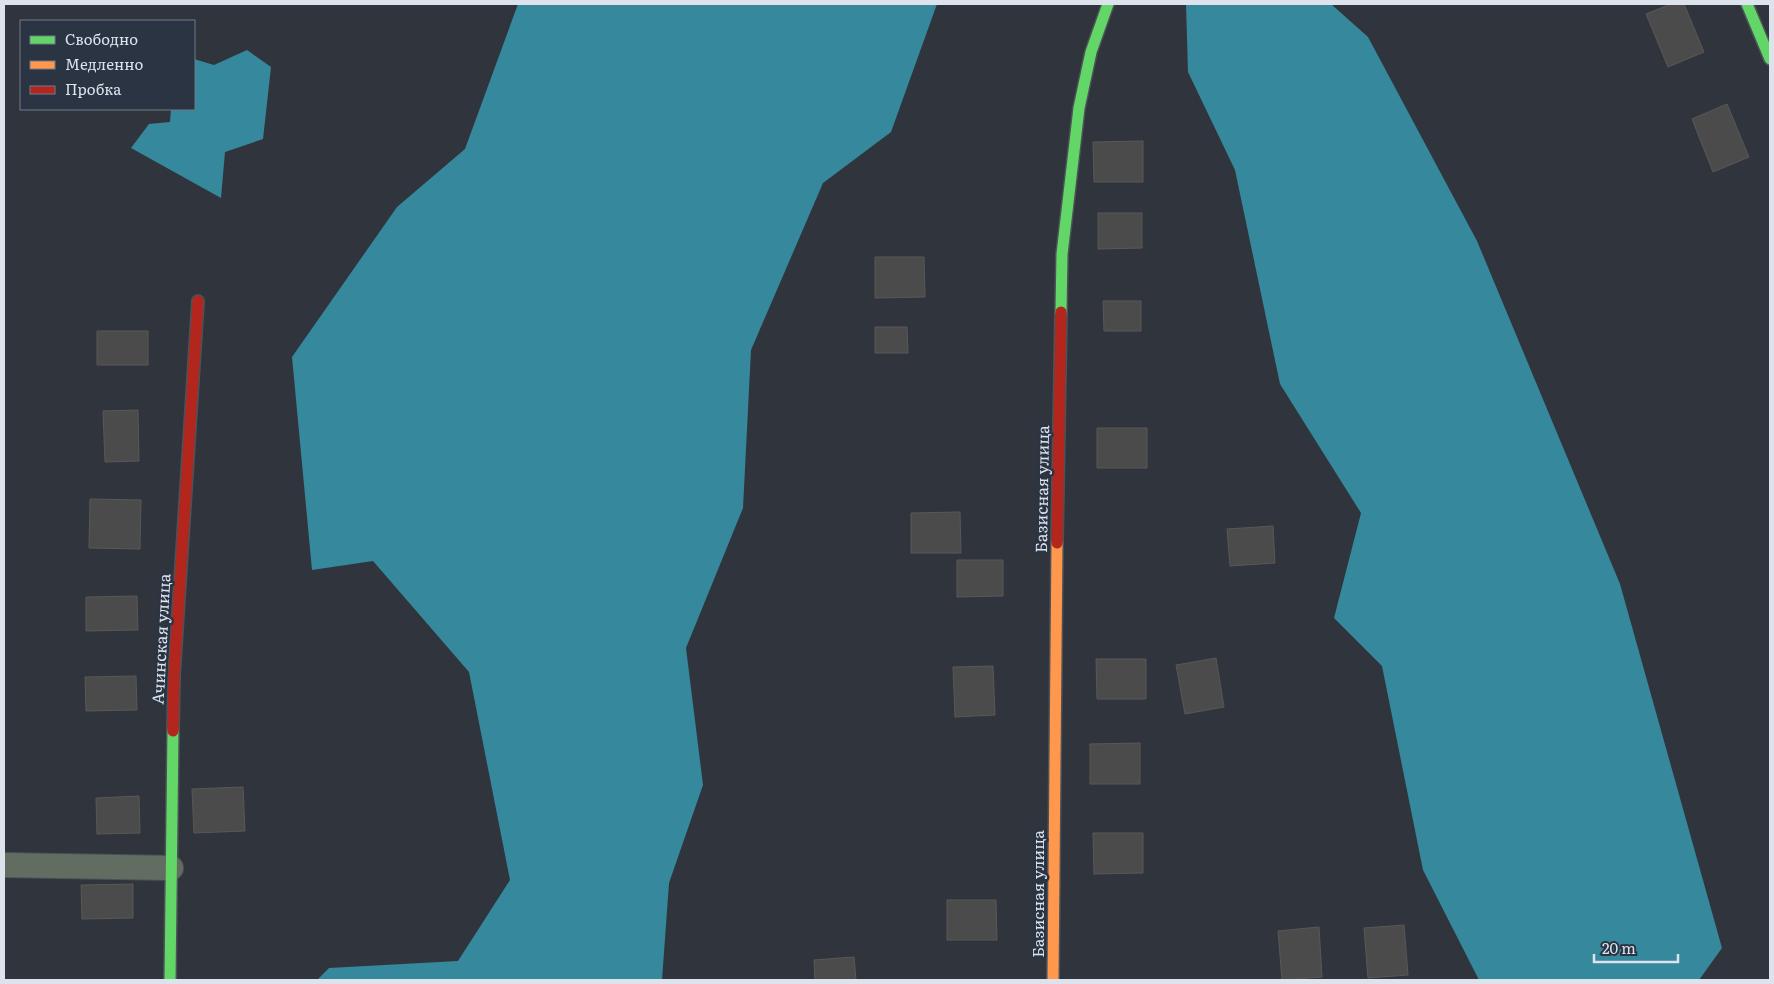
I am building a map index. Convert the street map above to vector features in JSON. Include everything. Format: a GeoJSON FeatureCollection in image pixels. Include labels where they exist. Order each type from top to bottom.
{"type":"FeatureCollection","features":[{"type":"Feature","properties":{"kind":"street","name":"Базисная улица"},"geometry":{"type":"LineString","coordinates":[[1053,980],[1062,254],[1072,153],[1079,108],[1090,52],[1108,4]]}},
{"type":"Feature","properties":{"kind":"street"},"geometry":{"type":"LineString","coordinates":[[1747,4],[1770,59]]}},
{"type":"Feature","properties":{"kind":"street","name":"Ачинская улица"},"geometry":{"type":"LineString","coordinates":[[170,980],[174,676],[198,301]]}},
{"type":"Feature","properties":{"kind":"street"},"geometry":{"type":"LineString","coordinates":[[4,865],[171,868]]}},
{"type":"Feature","properties":{"kind":"water"},"geometry":{"type":"Polygon","coordinates":[[[518,4],[937,4],[891,132],[823,183],[751,350],[743,508],[686,648],[703,785],[669,883],[662,980],[317,980],[329,968],[458,961],[510,880],[469,672],[373,561],[312,570],[292,357],[397,207],[465,149],[518,4]]]}},
{"type":"Feature","properties":{"kind":"water"},"geometry":{"type":"Polygon","coordinates":[[[1186,4],[1331,4],[1368,37],[1477,241],[1620,584],[1722,948],[1699,980],[1479,980],[1423,870],[1382,666],[1334,618],[1361,513],[1280,384],[1235,170],[1188,72],[1186,4]]]}},
{"type":"Feature","properties":{"kind":"water"},"geometry":{"type":"Polygon","coordinates":[[[247,50],[271,67],[263,139],[225,152],[221,198],[131,148],[149,124],[170,122],[171,110],[195,110],[195,59],[214,65],[247,50]]]}},
{"type":"Feature","properties":{"kind":"building"},"geometry":{"type":"Polygon","coordinates":[[[1671,4],[1684,4],[1704,52],[1668,67],[1646,14],[1671,4]]]}},
{"type":"Feature","properties":{"kind":"building"},"geometry":{"type":"Polygon","coordinates":[[[1727,104],[1749,157],[1713,172],[1692,119],[1727,104]]]}},
{"type":"Feature","properties":{"kind":"building"},"geometry":{"type":"Polygon","coordinates":[[[1143,141],[1143,182],[1094,182],[1093,142],[1143,141]]]}},
{"type":"Feature","properties":{"kind":"building"},"geometry":{"type":"Polygon","coordinates":[[[1098,213],[1142,213],[1142,248],[1098,249],[1098,213]]]}},
{"type":"Feature","properties":{"kind":"building"},"geometry":{"type":"Polygon","coordinates":[[[875,257],[924,257],[925,297],[875,298],[875,257]]]}},
{"type":"Feature","properties":{"kind":"building"},"geometry":{"type":"Polygon","coordinates":[[[1103,301],[1141,301],[1141,331],[1104,331],[1103,301]]]}},
{"type":"Feature","properties":{"kind":"building"},"geometry":{"type":"Polygon","coordinates":[[[875,327],[907,327],[908,353],[875,353],[875,327]]]}},
{"type":"Feature","properties":{"kind":"building"},"geometry":{"type":"Polygon","coordinates":[[[97,331],[148,331],[148,365],[97,365],[97,331]]]}},
{"type":"Feature","properties":{"kind":"building"},"geometry":{"type":"Polygon","coordinates":[[[138,410],[139,461],[105,462],[103,411],[138,410]]]}},
{"type":"Feature","properties":{"kind":"building"},"geometry":{"type":"Polygon","coordinates":[[[1097,428],[1147,428],[1147,468],[1097,468],[1097,428]]]}},
{"type":"Feature","properties":{"kind":"building"},"geometry":{"type":"Polygon","coordinates":[[[90,499],[141,500],[140,549],[89,548],[90,499]]]}},
{"type":"Feature","properties":{"kind":"building"},"geometry":{"type":"Polygon","coordinates":[[[960,512],[961,553],[911,553],[911,513],[960,512]]]}},
{"type":"Feature","properties":{"kind":"building"},"geometry":{"type":"Polygon","coordinates":[[[1273,526],[1275,563],[1230,566],[1227,529],[1273,526]]]}},
{"type":"Feature","properties":{"kind":"building"},"geometry":{"type":"Polygon","coordinates":[[[957,560],[1003,560],[1003,596],[957,597],[957,560]]]}},
{"type":"Feature","properties":{"kind":"building"},"geometry":{"type":"Polygon","coordinates":[[[137,596],[138,630],[86,631],[86,597],[137,596]]]}},
{"type":"Feature","properties":{"kind":"building"},"geometry":{"type":"Polygon","coordinates":[[[1216,658],[1224,707],[1185,714],[1176,665],[1216,658]]]}},
{"type":"Feature","properties":{"kind":"building"},"geometry":{"type":"Polygon","coordinates":[[[1096,659],[1146,659],[1146,699],[1097,699],[1096,659]]]}},
{"type":"Feature","properties":{"kind":"building"},"geometry":{"type":"Polygon","coordinates":[[[993,666],[995,715],[955,717],[953,667],[993,666]]]}},
{"type":"Feature","properties":{"kind":"building"},"geometry":{"type":"Polygon","coordinates":[[[136,676],[137,710],[86,711],[85,677],[136,676]]]}},
{"type":"Feature","properties":{"kind":"building"},"geometry":{"type":"Polygon","coordinates":[[[1140,743],[1140,784],[1090,784],[1090,744],[1140,743]]]}},
{"type":"Feature","properties":{"kind":"building"},"geometry":{"type":"Polygon","coordinates":[[[243,787],[245,831],[194,833],[192,789],[243,787]]]}},
{"type":"Feature","properties":{"kind":"building"},"geometry":{"type":"Polygon","coordinates":[[[139,796],[140,833],[97,834],[96,798],[139,796]]]}},
{"type":"Feature","properties":{"kind":"building"},"geometry":{"type":"Polygon","coordinates":[[[1093,833],[1143,833],[1143,873],[1094,874],[1093,833]]]}},
{"type":"Feature","properties":{"kind":"building"},"geometry":{"type":"Polygon","coordinates":[[[133,884],[133,918],[82,919],[81,885],[133,884]]]}},
{"type":"Feature","properties":{"kind":"building"},"geometry":{"type":"Polygon","coordinates":[[[947,900],[996,900],[997,940],[947,940],[947,900]]]}},
{"type":"Feature","properties":{"kind":"building"},"geometry":{"type":"Polygon","coordinates":[[[1404,925],[1408,975],[1368,978],[1364,928],[1404,925]]]}},
{"type":"Feature","properties":{"kind":"building"},"geometry":{"type":"Polygon","coordinates":[[[1319,927],[1322,977],[1282,980],[1278,931],[1319,927]]]}},
{"type":"Feature","properties":{"kind":"building"},"geometry":{"type":"Polygon","coordinates":[[[854,957],[856,980],[815,980],[814,960],[854,957]]]}},
{"type":"Feature","properties":{"kind":"traffic: fast"},"geometry":{"type":"LineString","coordinates":[[1061,312],[1062,254],[1079,108],[1091,52],[1108,4]]}},
{"type":"Feature","properties":{"kind":"traffic: fast"},"geometry":{"type":"LineString","coordinates":[[1747,4],[1770,59]]}},
{"type":"Feature","properties":{"kind":"traffic: fast"},"geometry":{"type":"LineString","coordinates":[[170,980],[173,731]]}},
{"type":"Feature","properties":{"kind":"traffic: slow"},"geometry":{"type":"LineString","coordinates":[[1053,980],[1057,543]]}},
{"type":"Feature","properties":{"kind":"traffic: jam"},"geometry":{"type":"LineString","coordinates":[[173,731],[174,676],[198,301]]}},
{"type":"Feature","properties":{"kind":"traffic: jam"},"geometry":{"type":"LineString","coordinates":[[1057,543],[1061,312]]}}]}
